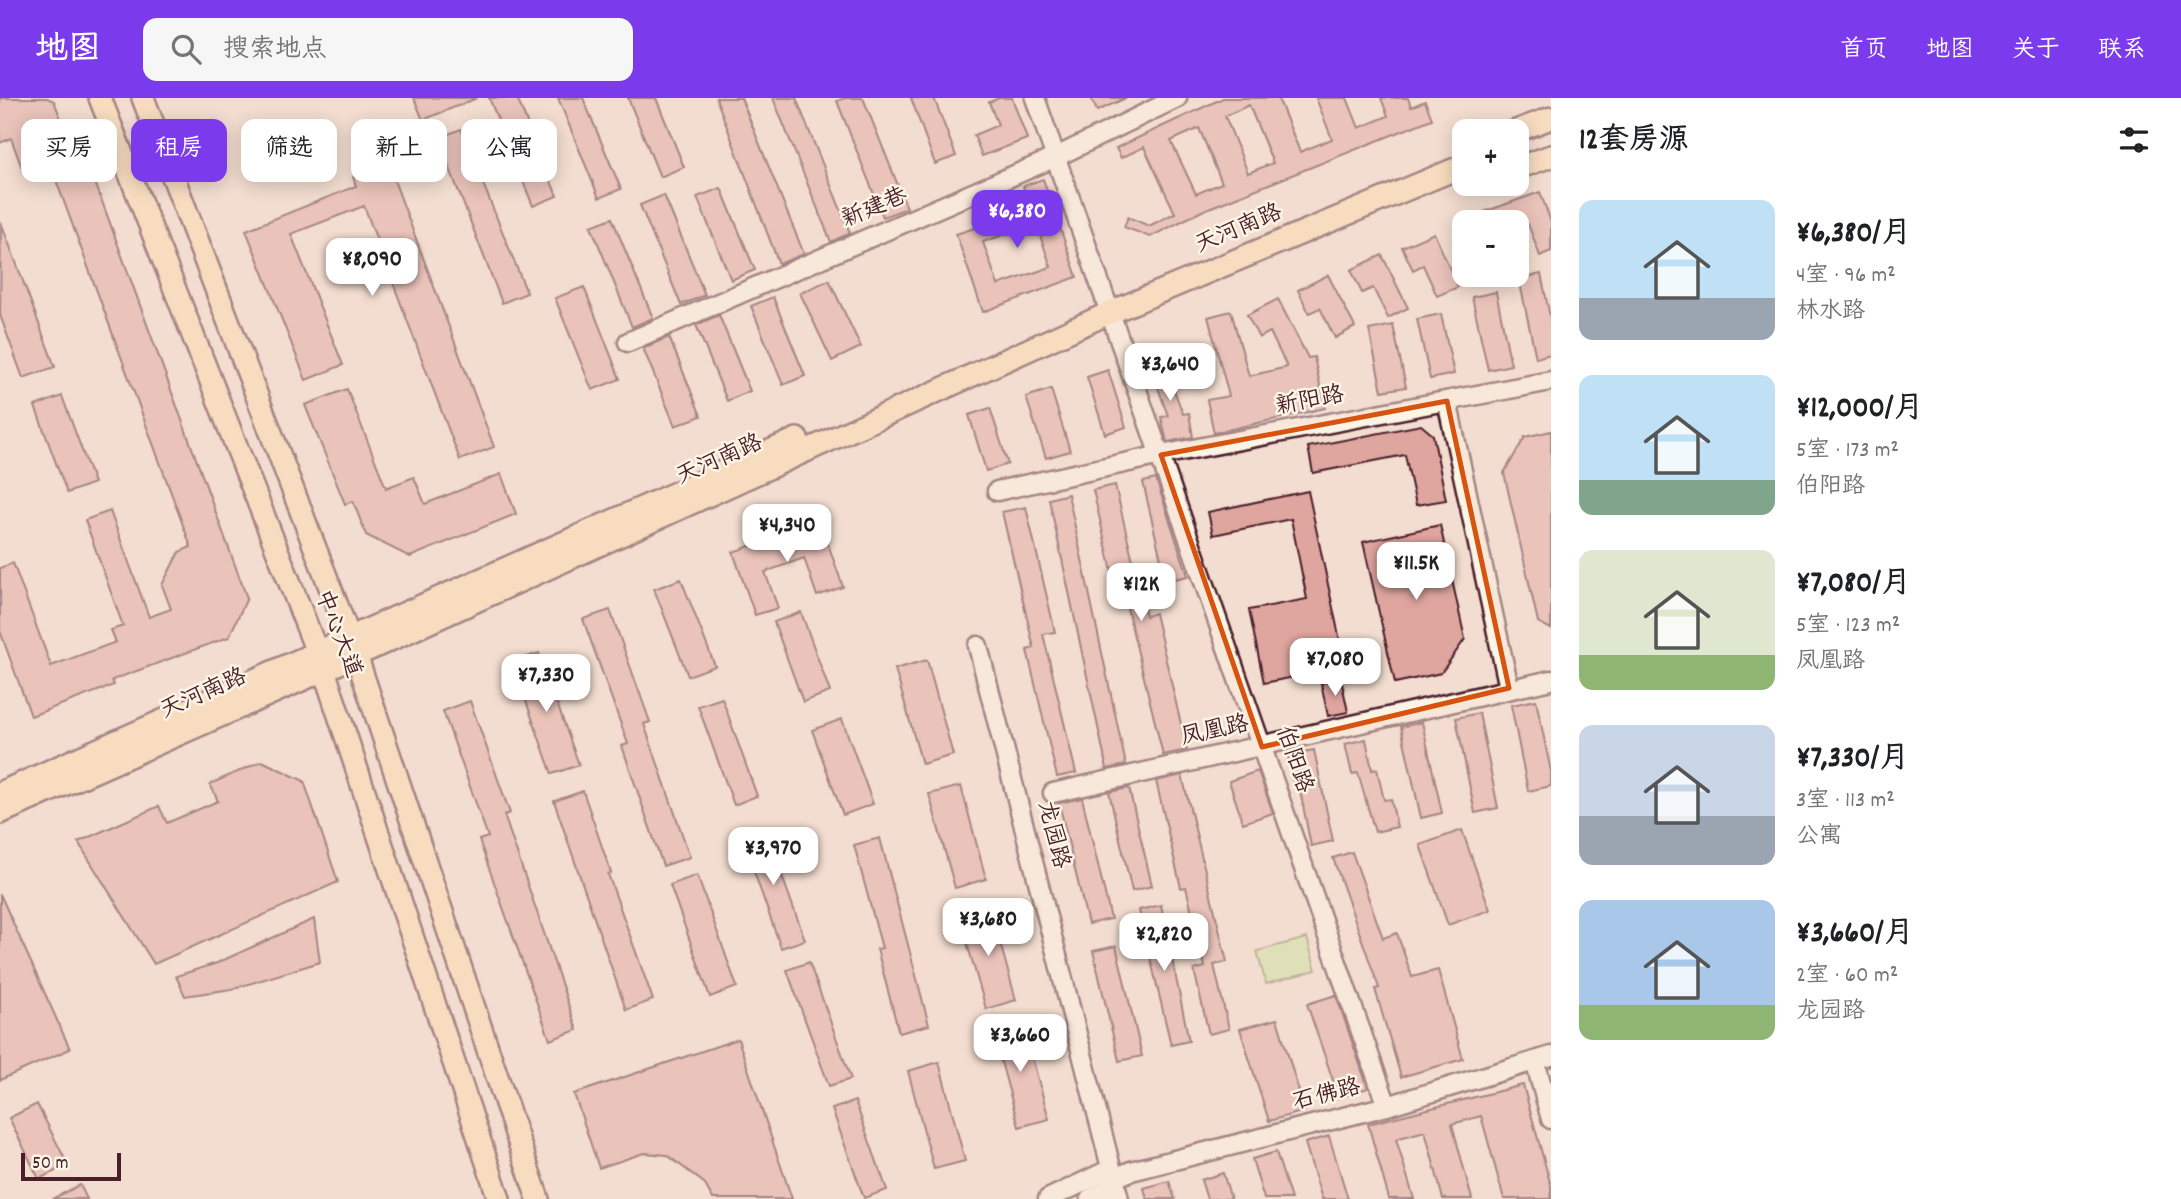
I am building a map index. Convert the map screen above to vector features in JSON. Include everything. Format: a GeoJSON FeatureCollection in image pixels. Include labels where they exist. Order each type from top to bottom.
{"type":"FeatureCollection","features":[{"type":"Feature","properties":{"kind":"main road","name":"中心大道"},"geometry":{"type":"LineString","coordinates":[[100,98],[321,661],[499,1199]]}},
{"type":"Feature","properties":{"kind":"main road","name":"中心大道"},"geometry":{"type":"LineString","coordinates":[[143,98],[353,647],[538,1199]]}},
{"type":"Feature","properties":{"kind":"main road"},"geometry":{"type":"LineString","coordinates":[[1529,126],[1551,118]]}},
{"type":"Feature","properties":{"kind":"main road"},"geometry":{"type":"LineString","coordinates":[[1529,140],[1551,132]]}},
{"type":"Feature","properties":{"kind":"main road"},"geometry":{"type":"LineString","coordinates":[[1529,163],[1551,156]]}},
{"type":"Feature","properties":{"kind":"main road","name":"天河南路"},"geometry":{"type":"LineString","coordinates":[[0,793],[353,647],[1107,307],[1452,157]]}},
{"type":"Feature","properties":{"kind":"main road","name":"天河南路"},"geometry":{"type":"LineString","coordinates":[[1107,307],[1452,172]]}},
{"type":"Feature","properties":{"kind":"main road","name":"天河南路"},"geometry":{"type":"LineString","coordinates":[[0,813],[321,661]]}},
{"type":"Feature","properties":{"kind":"street","name":"伯阳路"},"geometry":{"type":"LineString","coordinates":[[1035,98],[1387,1106]]}},
{"type":"Feature","properties":{"kind":"street","name":"新建巷"},"geometry":{"type":"LineString","coordinates":[[628,342],[1056,157],[1177,98]]}},
{"type":"Feature","properties":{"kind":"street","name":"新阳路"},"geometry":{"type":"LineString","coordinates":[[997,491],[1161,455],[1551,381]]}},
{"type":"Feature","properties":{"kind":"street"},"geometry":{"type":"LineString","coordinates":[[1447,401],[1509,688]]}},
{"type":"Feature","properties":{"kind":"street","name":"龙园路"},"geometry":{"type":"LineString","coordinates":[[978,646],[1115,1183]]}},
{"type":"Feature","properties":{"kind":"street","name":"凤凰路"},"geometry":{"type":"LineString","coordinates":[[1053,793],[1551,680]]}},
{"type":"Feature","properties":{"kind":"street"},"geometry":{"type":"LineString","coordinates":[[1543,1059],[1551,1119]]}},
{"type":"Feature","properties":{"kind":"street","name":"石佛路"},"geometry":{"type":"LineString","coordinates":[[1090,1199],[1131,1171],[1387,1106],[1543,1059]]}},
{"type":"Feature","properties":{"kind":"street","name":"石佛路"},"geometry":{"type":"LineString","coordinates":[[1048,1199],[1115,1183]]}},
{"type":"Feature","properties":{"kind":"highlighted area"},"geometry":{"type":"Polygon","coordinates":[[[1447,401],[1509,688],[1262,747],[1161,455],[1447,401]]]}},
{"type":"Feature","properties":{"kind":"green space"},"geometry":{"type":"Polygon","coordinates":[[[1307,938],[1316,970],[1266,984],[1257,951],[1307,938]]]}},
{"type":"Feature","properties":{"kind":"building"},"geometry":{"type":"Polygon","coordinates":[[[0,98],[47,98],[54,101],[61,119],[21,119],[21,166],[11,138],[0,143],[0,98]]]}},
{"type":"Feature","properties":{"kind":"building"},"geometry":{"type":"Polygon","coordinates":[[[414,98],[477,98],[425,119],[423,119],[414,98]]]}},
{"type":"Feature","properties":{"kind":"building"},"geometry":{"type":"Polygon","coordinates":[[[489,98],[517,98],[526,119],[498,119],[489,98]]]}},
{"type":"Feature","properties":{"kind":"building"},"geometry":{"type":"Polygon","coordinates":[[[558,98],[583,98],[621,189],[599,198],[558,98]]]}},
{"type":"Feature","properties":{"kind":"building"},"geometry":{"type":"Polygon","coordinates":[[[628,98],[656,98],[684,167],[660,177],[628,98]]]}},
{"type":"Feature","properties":{"kind":"building"},"geometry":{"type":"Polygon","coordinates":[[[716,98],[741,98],[804,254],[779,264],[716,98]]]}},
{"type":"Feature","properties":{"kind":"building"},"geometry":{"type":"Polygon","coordinates":[[[773,98],[796,98],[850,233],[831,242],[773,98]]]}},
{"type":"Feature","properties":{"kind":"building"},"geometry":{"type":"Polygon","coordinates":[[[863,98],[907,208],[883,217],[837,101],[863,98]]]}},
{"type":"Feature","properties":{"kind":"building"},"geometry":{"type":"Polygon","coordinates":[[[911,98],[934,98],[956,156],[935,164],[911,98]]]}},
{"type":"Feature","properties":{"kind":"building"},"geometry":{"type":"Polygon","coordinates":[[[999,98],[1012,98],[1027,139],[982,156],[974,135],[998,125],[989,102],[999,98]]]}},
{"type":"Feature","properties":{"kind":"building"},"geometry":{"type":"Polygon","coordinates":[[[1091,98],[1126,98],[1097,111],[1091,98]]]}},
{"type":"Feature","properties":{"kind":"building"},"geometry":{"type":"Polygon","coordinates":[[[1223,98],[1278,98],[1300,152],[1332,139],[1316,98],[1347,98],[1359,128],[1388,116],[1381,98],[1408,98],[1411,107],[1425,101],[1432,119],[1204,210],[1150,237],[1124,227],[1128,217],[1149,226],[1175,213],[1144,147],[1121,158],[1116,148],[1223,98]],[[1249,105],[1225,116],[1248,173],[1273,163],[1249,105]],[[1199,128],[1171,141],[1196,194],[1222,183],[1199,128]]]}},
{"type":"Feature","properties":{"kind":"building"},"geometry":{"type":"Polygon","coordinates":[[[461,129],[461,182],[482,182],[527,293],[502,303],[447,161],[447,134],[461,129]]]}},
{"type":"Feature","properties":{"kind":"building"},"geometry":{"type":"Polygon","coordinates":[[[1043,179],[1077,277],[983,312],[956,234],[978,227],[974,217],[1028,199],[1023,186],[1043,179]],[[1036,224],[983,242],[998,285],[1051,267],[1036,224]]]}},
{"type":"Feature","properties":{"kind":"building"},"geometry":{"type":"Polygon","coordinates":[[[57,182],[95,182],[247,598],[229,637],[112,680],[114,685],[31,716],[0,631],[0,568],[13,563],[51,666],[116,642],[111,630],[123,626],[85,520],[110,511],[149,617],[171,609],[162,585],[179,552],[191,547],[57,182]]]}},
{"type":"Feature","properties":{"kind":"building"},"geometry":{"type":"Polygon","coordinates":[[[355,182],[395,182],[494,447],[460,460],[364,206],[291,234],[343,365],[306,380],[246,230],[356,186],[355,182]]]}},
{"type":"Feature","properties":{"kind":"building"},"geometry":{"type":"Polygon","coordinates":[[[523,182],[551,182],[557,196],[533,206],[523,182]]]}},
{"type":"Feature","properties":{"kind":"building"},"geometry":{"type":"Polygon","coordinates":[[[721,188],[755,270],[731,280],[697,197],[721,188]]]}},
{"type":"Feature","properties":{"kind":"building"},"geometry":{"type":"Polygon","coordinates":[[[1540,192],[1551,222],[1551,251],[1540,256],[1529,227],[1529,210],[1490,210],[1540,192]]]}},
{"type":"Feature","properties":{"kind":"building"},"geometry":{"type":"Polygon","coordinates":[[[664,195],[705,295],[681,305],[640,205],[664,195]]]}},
{"type":"Feature","properties":{"kind":"building"},"geometry":{"type":"Polygon","coordinates":[[[612,218],[653,318],[632,327],[591,226],[612,218]]]}},
{"type":"Feature","properties":{"kind":"building"},"geometry":{"type":"Polygon","coordinates":[[[1,222],[55,367],[23,378],[0,315],[1,222]]]}},
{"type":"Feature","properties":{"kind":"building"},"geometry":{"type":"Polygon","coordinates":[[[1434,233],[1452,274],[1452,287],[1458,287],[1437,296],[1423,265],[1413,270],[1402,247],[1434,233]]]}},
{"type":"Feature","properties":{"kind":"building"},"geometry":{"type":"Polygon","coordinates":[[[1382,255],[1408,308],[1388,318],[1373,288],[1362,293],[1351,270],[1382,255]]]}},
{"type":"Feature","properties":{"kind":"building"},"geometry":{"type":"Polygon","coordinates":[[[1541,274],[1551,321],[1551,354],[1536,358],[1521,287],[1529,287],[1529,277],[1541,274]]]}},
{"type":"Feature","properties":{"kind":"building"},"geometry":{"type":"Polygon","coordinates":[[[1328,275],[1355,327],[1335,338],[1320,308],[1309,313],[1298,290],[1328,275]]]}},
{"type":"Feature","properties":{"kind":"building"},"geometry":{"type":"Polygon","coordinates":[[[829,280],[861,347],[832,361],[800,293],[829,280]]]}},
{"type":"Feature","properties":{"kind":"building"},"geometry":{"type":"Polygon","coordinates":[[[584,287],[620,379],[592,390],[555,298],[584,287]]]}},
{"type":"Feature","properties":{"kind":"building"},"geometry":{"type":"Polygon","coordinates":[[[1496,292],[1511,365],[1488,370],[1472,297],[1496,292]]]}},
{"type":"Feature","properties":{"kind":"building"},"geometry":{"type":"Polygon","coordinates":[[[773,297],[805,376],[783,385],[751,306],[773,297]]]}},
{"type":"Feature","properties":{"kind":"building"},"geometry":{"type":"Polygon","coordinates":[[[1278,299],[1308,358],[1314,357],[1325,408],[1214,433],[1207,400],[1229,396],[1208,317],[1231,311],[1249,376],[1287,367],[1270,332],[1259,338],[1247,315],[1278,299]]]}},
{"type":"Feature","properties":{"kind":"building"},"geometry":{"type":"Polygon","coordinates":[[[1441,314],[1454,374],[1430,379],[1417,319],[1441,314]]]}},
{"type":"Feature","properties":{"kind":"building"},"geometry":{"type":"Polygon","coordinates":[[[719,315],[750,391],[727,401],[696,325],[719,315]]]}},
{"type":"Feature","properties":{"kind":"building"},"geometry":{"type":"Polygon","coordinates":[[[1393,325],[1406,387],[1382,391],[1369,330],[1393,325]]]}},
{"type":"Feature","properties":{"kind":"building"},"geometry":{"type":"Polygon","coordinates":[[[669,337],[701,416],[675,426],[643,348],[669,337]]]}},
{"type":"Feature","properties":{"kind":"building"},"geometry":{"type":"Polygon","coordinates":[[[1160,352],[1183,414],[1189,413],[1193,437],[1167,442],[1161,417],[1168,416],[1147,356],[1160,352]]]}},
{"type":"Feature","properties":{"kind":"building"},"geometry":{"type":"Polygon","coordinates":[[[1108,370],[1126,427],[1105,434],[1087,377],[1108,370]]]}},
{"type":"Feature","properties":{"kind":"building"},"geometry":{"type":"Polygon","coordinates":[[[347,389],[386,488],[414,477],[425,504],[501,474],[516,514],[410,557],[366,535],[353,501],[345,504],[305,405],[347,389]]]}},
{"type":"Feature","properties":{"kind":"building"},"geometry":{"type":"Polygon","coordinates":[[[1051,389],[1070,451],[1046,458],[1026,397],[1051,389]]]}},
{"type":"Feature","properties":{"kind":"building"},"geometry":{"type":"Polygon","coordinates":[[[62,396],[94,483],[67,493],[35,406],[62,396]]]}},
{"type":"Feature","properties":{"kind":"building"},"geometry":{"type":"Polygon","coordinates":[[[990,408],[1008,464],[986,471],[969,415],[990,408]]]}},
{"type":"Feature","properties":{"kind":"building"},"geometry":{"type":"Polygon","coordinates":[[[1421,425],[1433,435],[1446,500],[1416,505],[1405,455],[1313,473],[1308,447],[1421,425]]]}},
{"type":"Feature","properties":{"kind":"building"},"geometry":{"type":"Polygon","coordinates":[[[1551,431],[1551,629],[1538,622],[1504,473],[1525,437],[1551,431]]]}},
{"type":"Feature","properties":{"kind":"building"},"geometry":{"type":"Polygon","coordinates":[[[1156,479],[1188,576],[1166,581],[1143,482],[1156,479]]]}},
{"type":"Feature","properties":{"kind":"building"},"geometry":{"type":"Polygon","coordinates":[[[1115,485],[1146,616],[1155,613],[1187,750],[1163,755],[1126,604],[1120,606],[1093,490],[1115,485]]]}},
{"type":"Feature","properties":{"kind":"building"},"geometry":{"type":"Polygon","coordinates":[[[1308,491],[1342,650],[1324,654],[1328,670],[1264,683],[1249,610],[1307,599],[1291,519],[1213,535],[1208,512],[1308,491]]]}},
{"type":"Feature","properties":{"kind":"building"},"geometry":{"type":"Polygon","coordinates":[[[1068,494],[1126,765],[1107,769],[1049,499],[1068,494]]]}},
{"type":"Feature","properties":{"kind":"building"},"geometry":{"type":"Polygon","coordinates":[[[1026,507],[1055,632],[1043,634],[1076,773],[1057,777],[1027,650],[1034,648],[1002,512],[1026,507]]]}},
{"type":"Feature","properties":{"kind":"building"},"geometry":{"type":"Polygon","coordinates":[[[820,521],[843,587],[817,596],[804,558],[765,572],[778,608],[755,615],[733,552],[820,521]]]}},
{"type":"Feature","properties":{"kind":"building"},"geometry":{"type":"Polygon","coordinates":[[[1440,525],[1465,639],[1441,673],[1395,683],[1363,542],[1440,525]]]}},
{"type":"Feature","properties":{"kind":"building"},"geometry":{"type":"Polygon","coordinates":[[[681,579],[715,666],[688,676],[654,589],[681,579]]]}},
{"type":"Feature","properties":{"kind":"building"},"geometry":{"type":"Polygon","coordinates":[[[610,610],[650,722],[644,724],[690,857],[663,866],[622,746],[628,744],[583,619],[610,610]]]}},
{"type":"Feature","properties":{"kind":"building"},"geometry":{"type":"Polygon","coordinates":[[[801,612],[830,692],[803,702],[774,622],[801,612]]]}},
{"type":"Feature","properties":{"kind":"building"},"geometry":{"type":"Polygon","coordinates":[[[539,653],[579,765],[552,774],[512,662],[539,653]]]}},
{"type":"Feature","properties":{"kind":"building"},"geometry":{"type":"Polygon","coordinates":[[[927,660],[953,755],[922,764],[895,669],[927,660]]]}},
{"type":"Feature","properties":{"kind":"building"},"geometry":{"type":"Polygon","coordinates":[[[1341,679],[1348,712],[1328,716],[1321,683],[1341,679]]]}},
{"type":"Feature","properties":{"kind":"building"},"geometry":{"type":"Polygon","coordinates":[[[722,698],[757,796],[734,805],[698,706],[722,698]]]}},
{"type":"Feature","properties":{"kind":"building"},"geometry":{"type":"Polygon","coordinates":[[[1536,700],[1551,771],[1551,786],[1528,791],[1511,705],[1536,700]]]}},
{"type":"Feature","properties":{"kind":"building"},"geometry":{"type":"Polygon","coordinates":[[[470,701],[510,813],[504,815],[577,1030],[550,1040],[479,840],[488,837],[443,711],[470,701]]]}},
{"type":"Feature","properties":{"kind":"building"},"geometry":{"type":"Polygon","coordinates":[[[1479,713],[1498,808],[1475,813],[1456,718],[1479,713]]]}},
{"type":"Feature","properties":{"kind":"building"},"geometry":{"type":"Polygon","coordinates":[[[842,719],[873,804],[843,815],[812,730],[842,719]]]}},
{"type":"Feature","properties":{"kind":"building"},"geometry":{"type":"Polygon","coordinates":[[[1422,722],[1442,813],[1421,818],[1401,727],[1422,722]]]}},
{"type":"Feature","properties":{"kind":"building"},"geometry":{"type":"Polygon","coordinates":[[[1366,739],[1372,770],[1377,769],[1384,800],[1391,799],[1397,827],[1375,832],[1358,773],[1352,774],[1345,744],[1366,739]]]}},
{"type":"Feature","properties":{"kind":"building"},"geometry":{"type":"Polygon","coordinates":[[[1314,750],[1333,841],[1311,846],[1298,780],[1293,781],[1288,755],[1314,750]]]}},
{"type":"Feature","properties":{"kind":"building"},"geometry":{"type":"Polygon","coordinates":[[[262,761],[304,781],[338,882],[154,964],[78,842],[159,806],[167,823],[218,801],[210,784],[262,761]]]}},
{"type":"Feature","properties":{"kind":"building"},"geometry":{"type":"Polygon","coordinates":[[[1258,771],[1273,813],[1243,823],[1229,781],[1258,771]]]}},
{"type":"Feature","properties":{"kind":"building"},"geometry":{"type":"Polygon","coordinates":[[[1182,775],[1227,962],[1214,965],[1229,1029],[1209,1034],[1194,970],[1205,967],[1186,887],[1181,888],[1156,781],[1182,775]]]}},
{"type":"Feature","properties":{"kind":"building"},"geometry":{"type":"Polygon","coordinates":[[[961,786],[986,879],[955,888],[929,794],[961,786]]]}},
{"type":"Feature","properties":{"kind":"building"},"geometry":{"type":"Polygon","coordinates":[[[1129,788],[1152,886],[1132,891],[1109,792],[1129,788]]]}},
{"type":"Feature","properties":{"kind":"building"},"geometry":{"type":"Polygon","coordinates":[[[583,791],[611,873],[608,874],[653,1000],[626,1010],[554,801],[583,791]]]}},
{"type":"Feature","properties":{"kind":"building"},"geometry":{"type":"Polygon","coordinates":[[[1082,798],[1111,919],[1088,924],[1059,803],[1082,798]]]}},
{"type":"Feature","properties":{"kind":"building"},"geometry":{"type":"Polygon","coordinates":[[[764,826],[805,940],[781,948],[741,835],[764,826]]]}},
{"type":"Feature","properties":{"kind":"building"},"geometry":{"type":"Polygon","coordinates":[[[1462,830],[1490,910],[1448,925],[1420,845],[1462,830]]]}},
{"type":"Feature","properties":{"kind":"building"},"geometry":{"type":"Polygon","coordinates":[[[880,838],[929,1025],[899,1033],[877,949],[882,948],[854,845],[880,838]]]}},
{"type":"Feature","properties":{"kind":"building"},"geometry":{"type":"Polygon","coordinates":[[[1352,852],[1383,938],[1397,933],[1412,977],[1438,970],[1463,1059],[1401,1077],[1375,989],[1379,988],[1333,858],[1352,852]]]}},
{"type":"Feature","properties":{"kind":"building"},"geometry":{"type":"Polygon","coordinates":[[[697,875],[737,987],[710,997],[670,885],[697,875]]]}},
{"type":"Feature","properties":{"kind":"building"},"geometry":{"type":"Polygon","coordinates":[[[0,894],[70,1049],[0,1080],[0,894]]]}},
{"type":"Feature","properties":{"kind":"building"},"geometry":{"type":"Polygon","coordinates":[[[1161,905],[1189,1041],[1171,1045],[1139,910],[1161,905]]]}},
{"type":"Feature","properties":{"kind":"building"},"geometry":{"type":"Polygon","coordinates":[[[990,907],[1016,1000],[986,1009],[959,915],[990,907]]]}},
{"type":"Feature","properties":{"kind":"building"},"geometry":{"type":"Polygon","coordinates":[[[314,919],[320,962],[232,989],[185,996],[176,976],[217,963],[314,919]]]}},
{"type":"Feature","properties":{"kind":"building"},"geometry":{"type":"Polygon","coordinates":[[[1116,946],[1142,1056],[1119,1061],[1093,951],[1116,946]]]}},
{"type":"Feature","properties":{"kind":"building"},"geometry":{"type":"Polygon","coordinates":[[[809,962],[851,1079],[829,1086],[787,970],[809,962]]]}},
{"type":"Feature","properties":{"kind":"building"},"geometry":{"type":"Polygon","coordinates":[[[1336,995],[1368,1088],[1339,1098],[1307,1004],[1336,995]]]}},
{"type":"Feature","properties":{"kind":"building"},"geometry":{"type":"Polygon","coordinates":[[[1277,1019],[1305,1111],[1269,1121],[1240,1029],[1277,1019]]]}},
{"type":"Feature","properties":{"kind":"building"},"geometry":{"type":"Polygon","coordinates":[[[1022,1021],[1049,1119],[1019,1127],[992,1029],[1022,1021]]]}},
{"type":"Feature","properties":{"kind":"building"},"geometry":{"type":"Polygon","coordinates":[[[738,1039],[792,1199],[713,1199],[704,1183],[667,1155],[644,1153],[599,1168],[574,1094],[738,1039]]]}},
{"type":"Feature","properties":{"kind":"building"},"geometry":{"type":"Polygon","coordinates":[[[939,1062],[965,1161],[934,1169],[908,1071],[939,1062]]]}},
{"type":"Feature","properties":{"kind":"building"},"geometry":{"type":"Polygon","coordinates":[[[1523,1085],[1551,1186],[1551,1199],[1504,1199],[1481,1116],[1452,1124],[1472,1199],[1443,1199],[1425,1131],[1396,1139],[1414,1199],[1389,1199],[1368,1124],[1523,1085]]]}},
{"type":"Feature","properties":{"kind":"building"},"geometry":{"type":"Polygon","coordinates":[[[855,1101],[887,1190],[864,1198],[832,1109],[855,1101]]]}},
{"type":"Feature","properties":{"kind":"building"},"geometry":{"type":"Polygon","coordinates":[[[37,1104],[68,1165],[39,1179],[9,1118],[37,1104]]]}},
{"type":"Feature","properties":{"kind":"building"},"geometry":{"type":"Polygon","coordinates":[[[1329,1136],[1348,1199],[1322,1199],[1305,1143],[1329,1136]]]}},
{"type":"Feature","properties":{"kind":"building"},"geometry":{"type":"Polygon","coordinates":[[[1276,1152],[1291,1199],[1264,1199],[1252,1159],[1276,1152]]]}},
{"type":"Feature","properties":{"kind":"building"},"geometry":{"type":"Polygon","coordinates":[[[1223,1173],[1231,1199],[1207,1199],[1201,1180],[1223,1173]]]}},
{"type":"Feature","properties":{"kind":"building"},"geometry":{"type":"Polygon","coordinates":[[[1169,1181],[1175,1199],[1147,1199],[1144,1188],[1169,1181]]]}},
{"type":"Feature","properties":{"kind":"building"},"geometry":{"type":"Polygon","coordinates":[[[80,1185],[87,1199],[52,1199],[80,1185]]]}}]}
